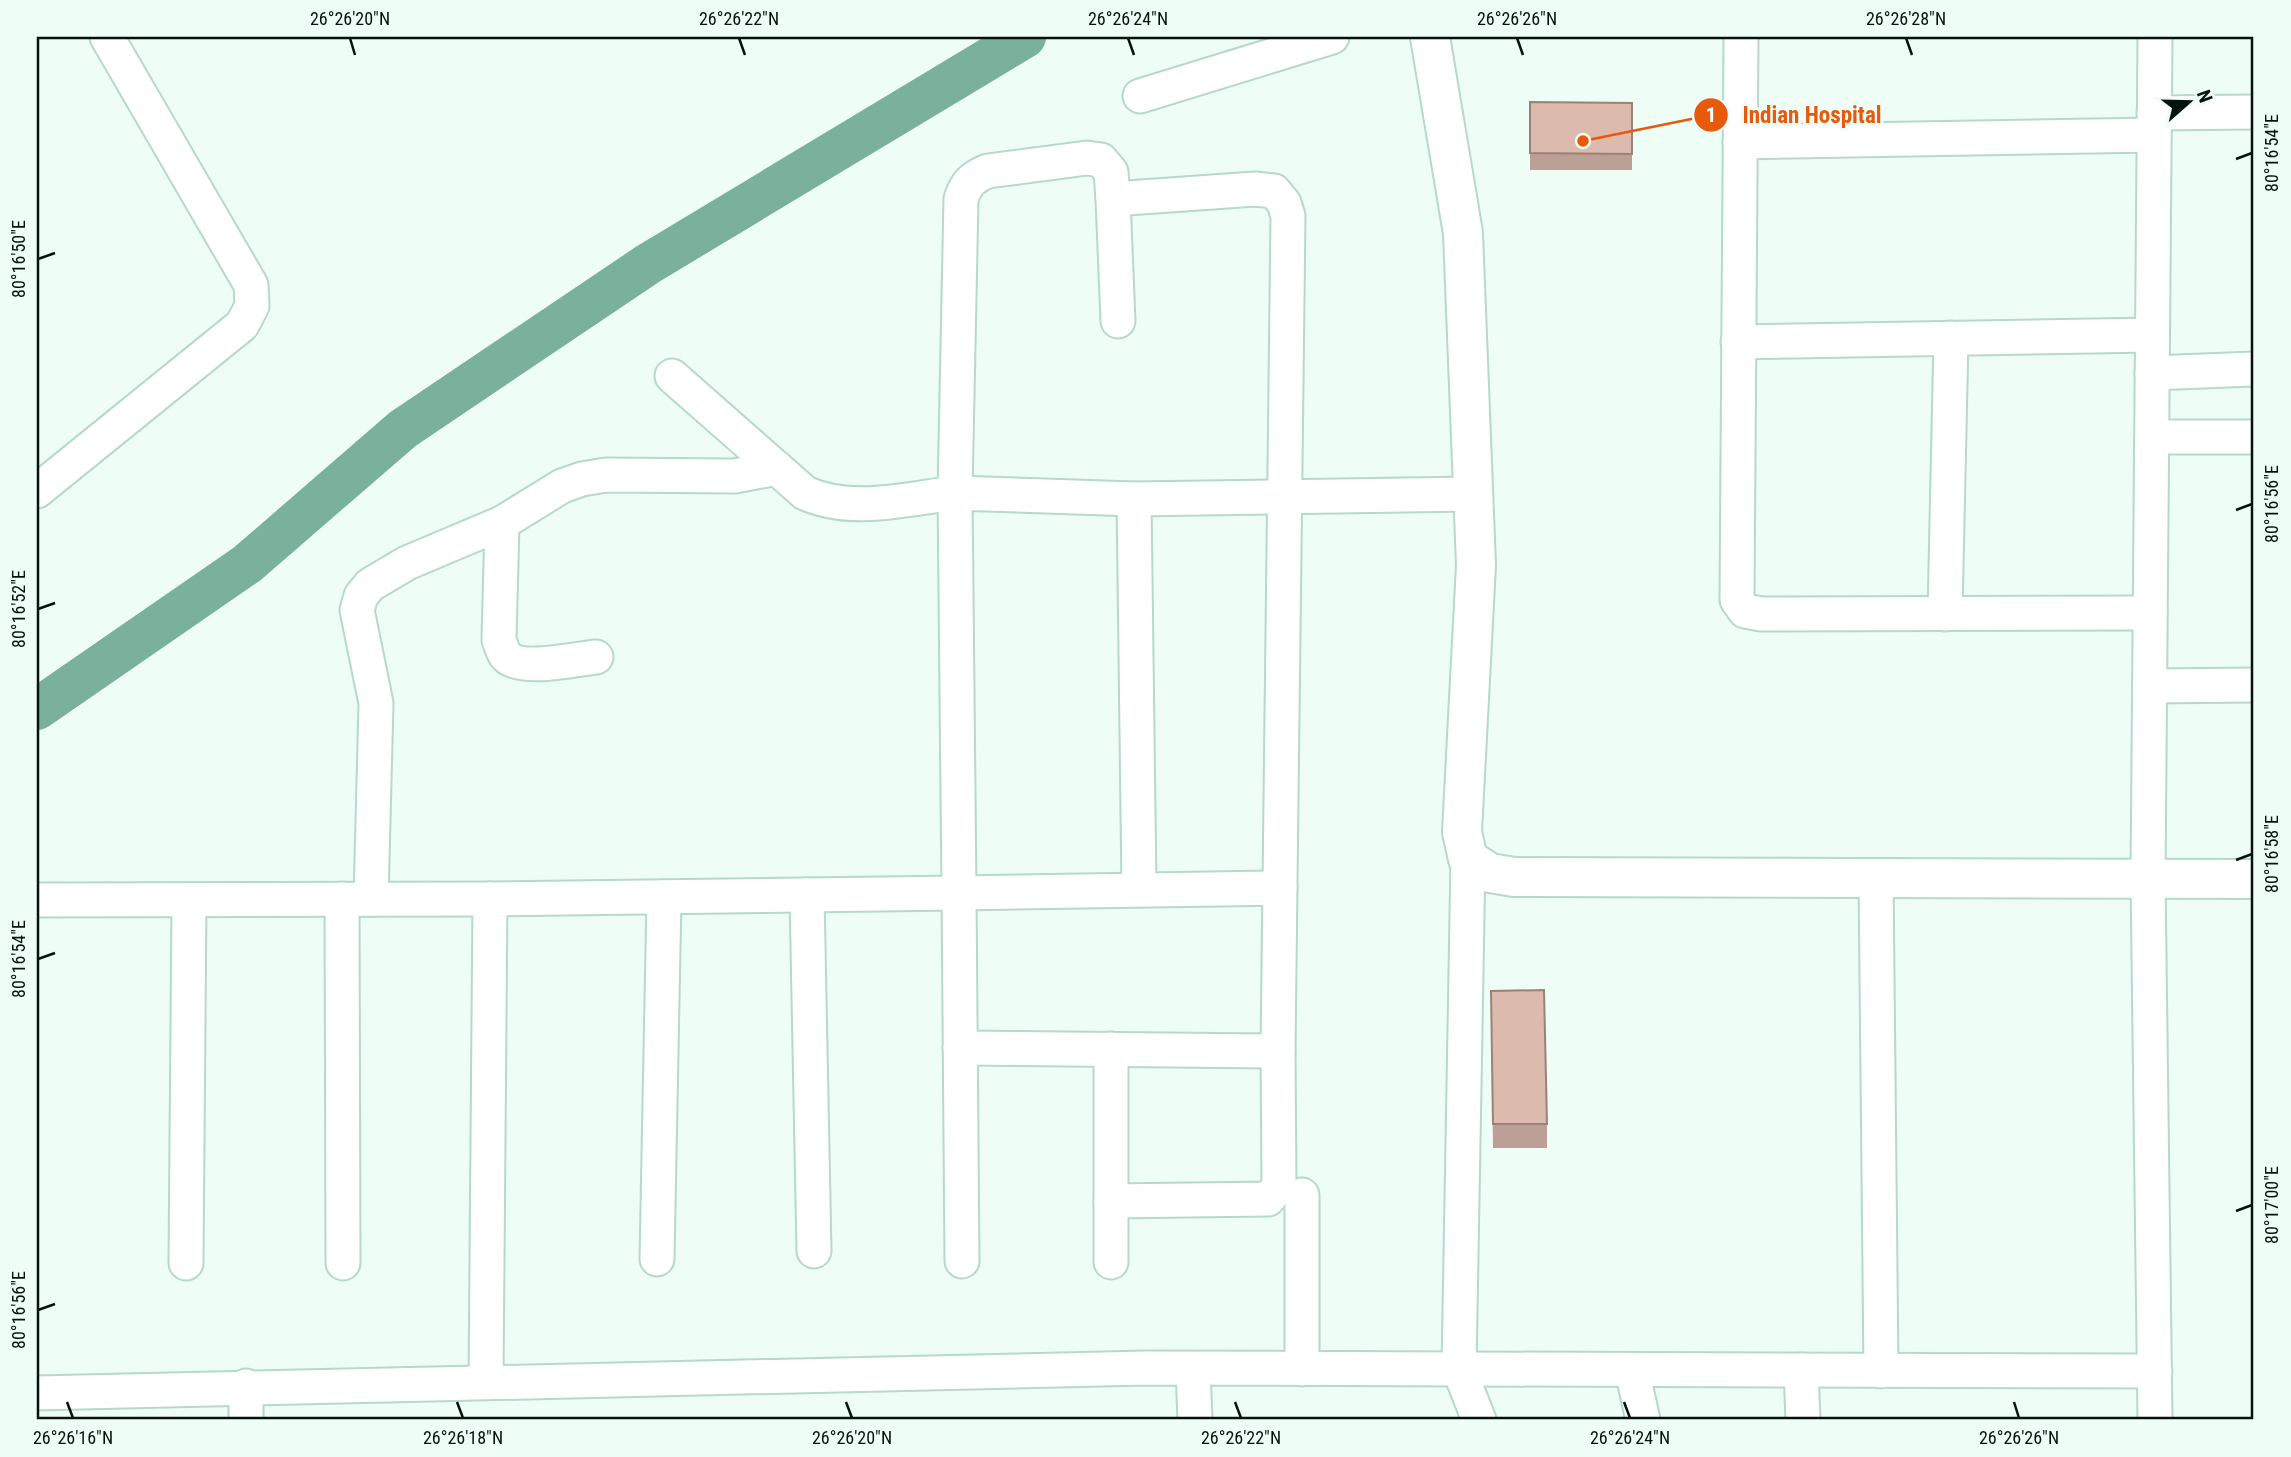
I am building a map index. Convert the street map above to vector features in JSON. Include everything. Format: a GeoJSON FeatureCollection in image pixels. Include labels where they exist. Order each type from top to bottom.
{"type":"FeatureCollection","features":[{"type":"Feature","properties":{"kind":"street"},"geometry":{"type":"LineString","coordinates":[[37,491],[242,325],[252,306],[251,285],[107,37]]}},
{"type":"Feature","properties":{"kind":"street"},"geometry":{"type":"LineString","coordinates":[[1140,96],[1332,37]]}},
{"type":"Feature","properties":{"kind":"street"},"geometry":{"type":"LineString","coordinates":[[1430,37],[1463,233],[1476,565],[1462,832],[1468,859],[1459,1369],[1479,1420]]}},
{"type":"Feature","properties":{"kind":"street"},"geometry":{"type":"LineString","coordinates":[[1741,37],[1737,600],[1745,611],[1761,614],[2150,613]]}},
{"type":"Feature","properties":{"kind":"street"},"geometry":{"type":"LineString","coordinates":[[2155,37],[2148,879],[2155,1420]]}},
{"type":"Feature","properties":{"kind":"street"},"geometry":{"type":"LineString","coordinates":[[1740,142],[2154,124],[2254,112]]}},
{"type":"Feature","properties":{"kind":"street"},"geometry":{"type":"LineString","coordinates":[[962,1261],[955,494],[961,199],[965,186],[975,176],[988,171],[1087,158],[1101,160],[1111,172],[1118,321]]}},
{"type":"Feature","properties":{"kind":"street"},"geometry":{"type":"LineString","coordinates":[[1111,1201],[1268,1199],[1275,1195],[1279,1187],[1278,1051],[1288,216],[1284,204],[1274,191],[1255,189],[1113,199]]}},
{"type":"Feature","properties":{"kind":"street"},"geometry":{"type":"LineString","coordinates":[[1738,342],[2152,335]]}},
{"type":"Feature","properties":{"kind":"street"},"geometry":{"type":"LineString","coordinates":[[1945,614],[1951,338]]}},
{"type":"Feature","properties":{"kind":"street"},"geometry":{"type":"LineString","coordinates":[[2152,373],[2254,369]]}},
{"type":"Feature","properties":{"kind":"street"},"geometry":{"type":"LineString","coordinates":[[672,376],[805,493],[825,502],[851,506],[955,494],[1134,499],[1472,494]]}},
{"type":"Feature","properties":{"kind":"street"},"geometry":{"type":"LineString","coordinates":[[2152,437],[2254,437]]}},
{"type":"Feature","properties":{"kind":"street"},"geometry":{"type":"LineString","coordinates":[[343,1263],[357,899],[378,730],[374,684],[357,610],[361,596],[370,585],[407,563],[502,523],[562,486],[582,479],[606,475],[735,476],[777,468]]}},
{"type":"Feature","properties":{"kind":"street"},"geometry":{"type":"LineString","coordinates":[[1134,499],[1139,889]]}},
{"type":"Feature","properties":{"kind":"street"},"geometry":{"type":"LineString","coordinates":[[502,523],[499,640],[506,656],[519,662],[537,664],[596,657]]}},
{"type":"Feature","properties":{"kind":"street"},"geometry":{"type":"LineString","coordinates":[[2150,686],[2254,684]]}},
{"type":"Feature","properties":{"kind":"street"},"geometry":{"type":"LineString","coordinates":[[1468,859],[1490,873],[1514,877],[2254,879]]}},
{"type":"Feature","properties":{"kind":"street"},"geometry":{"type":"LineString","coordinates":[[1876,878],[1881,1371]]}},
{"type":"Feature","properties":{"kind":"street"},"geometry":{"type":"LineString","coordinates":[[37,900],[490,899],[1280,888]]}},
{"type":"Feature","properties":{"kind":"street"},"geometry":{"type":"LineString","coordinates":[[807,895],[814,1251]]}},
{"type":"Feature","properties":{"kind":"street"},"geometry":{"type":"LineString","coordinates":[[657,1259],[664,897]]}},
{"type":"Feature","properties":{"kind":"street"},"geometry":{"type":"LineString","coordinates":[[486,1381],[490,899]]}},
{"type":"Feature","properties":{"kind":"street"},"geometry":{"type":"LineString","coordinates":[[186,1263],[189,900]]}},
{"type":"Feature","properties":{"kind":"street"},"geometry":{"type":"LineString","coordinates":[[960,1048],[1278,1051]]}},
{"type":"Feature","properties":{"kind":"street"},"geometry":{"type":"LineString","coordinates":[[1111,1049],[1111,1262]]}},
{"type":"Feature","properties":{"kind":"street"},"geometry":{"type":"LineString","coordinates":[[1302,1195],[1302,1369]]}},
{"type":"Feature","properties":{"kind":"street"},"geometry":{"type":"LineString","coordinates":[[37,1392],[1193,1369],[2155,1371]]}},
{"type":"Feature","properties":{"kind":"street"},"geometry":{"type":"LineString","coordinates":[[1193,1369],[1195,1420]]}},
{"type":"Feature","properties":{"kind":"street"},"geometry":{"type":"LineString","coordinates":[[1632,1370],[1643,1420]]}},
{"type":"Feature","properties":{"kind":"street"},"geometry":{"type":"LineString","coordinates":[[1801,1370],[1803,1420]]}},
{"type":"Feature","properties":{"kind":"street"},"geometry":{"type":"LineString","coordinates":[[246,1386],[246,1420]]}},
{"type":"Feature","properties":{"kind":"building"},"geometry":{"type":"Polygon","coordinates":[[[1530,102],[1632,103],[1632,154],[1530,153],[1530,102]]]}},
{"type":"Feature","properties":{"kind":"building"},"geometry":{"type":"Polygon","coordinates":[[[1544,990],[1547,1124],[1493,1124],[1491,991],[1544,990]]]}},
{"type":"Feature","properties":{"kind":"waterway"},"geometry":{"type":"LineString","coordinates":[[37,709],[247,564],[403,429],[648,264],[1025,37]]}},
{"type":"Feature","properties":{"kind":"place","name":"Indian Hospital"},"geometry":{"type":"Point","coordinates":[1583,141]}}]}
